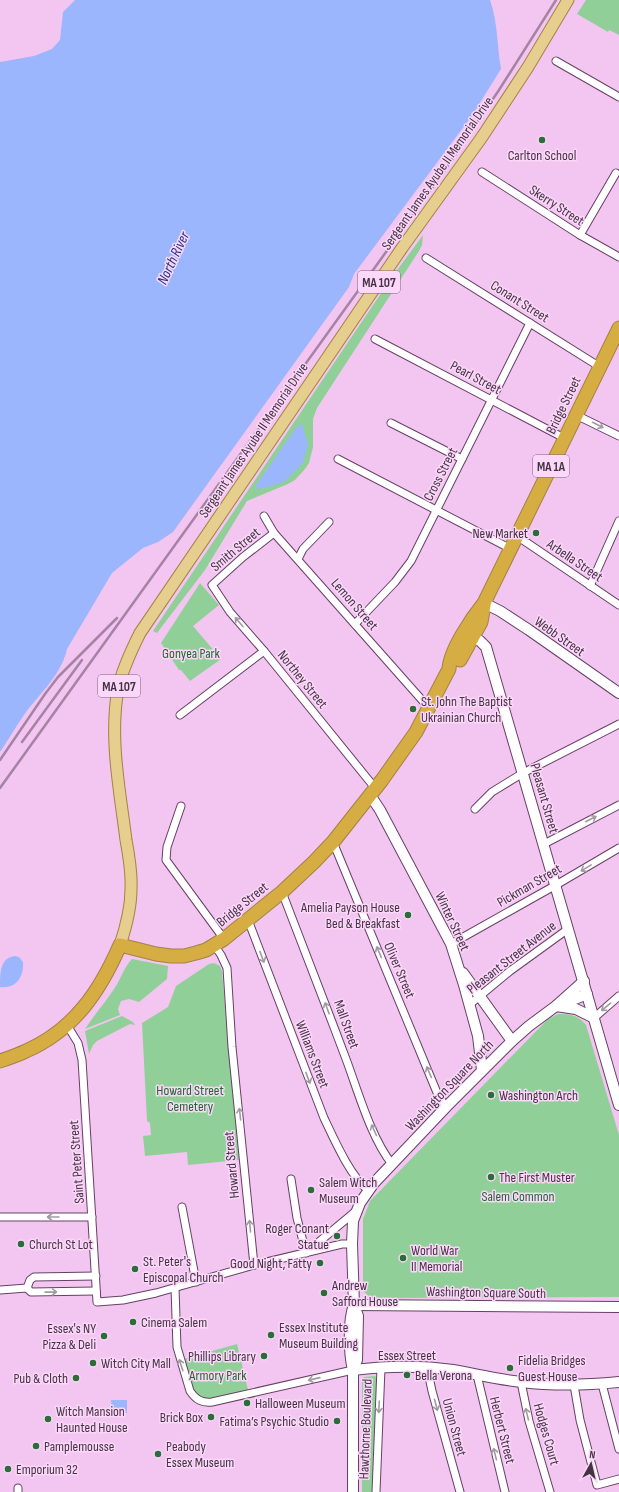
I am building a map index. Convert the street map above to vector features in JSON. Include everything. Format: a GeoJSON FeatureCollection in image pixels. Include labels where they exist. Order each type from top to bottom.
{"type":"FeatureCollection","features":[{"type":"Feature","properties":{"kind":"highway","name":"Bridge Street"},"geometry":{"type":"LineString","coordinates":[[120,945],[156,954],[171,956],[184,956],[206,950],[248,920],[282,892],[312,865],[333,842],[373,792],[416,732],[449,669],[450,661],[468,635],[473,617],[484,603],[564,438],[619,330]]}},
{"type":"Feature","properties":{"kind":"highway","name":"MA 107"},"geometry":{"type":"LineString","coordinates":[[0,1061],[35,1047],[67,1025],[87,1005],[96,992],[105,978],[120,945]]}},
{"type":"Feature","properties":{"kind":"main road","name":"Sergeant James Ayube II Memorial Drive"},"geometry":{"type":"LineString","coordinates":[[120,945],[126,925],[131,888],[130,867],[115,753],[115,722],[118,689],[128,659],[140,633],[398,255],[482,137],[528,67],[568,0]]}},
{"type":"Feature","properties":{"kind":"main road","name":"Webb Street"},"geometry":{"type":"LineString","coordinates":[[484,603],[523,627],[619,693]]}},
{"type":"Feature","properties":{"kind":"main road","name":"Pleasant Street"},"geometry":{"type":"LineString","coordinates":[[468,635],[483,643],[486,647],[618,1098]]}},
{"type":"Feature","properties":{"kind":"main road","name":"Winter Street"},"geometry":{"type":"LineString","coordinates":[[373,792],[387,824],[451,944],[470,1005],[479,1043],[482,1070]]}},
{"type":"Feature","properties":{"kind":"main road"},"geometry":{"type":"LineString","coordinates":[[457,964],[512,1041]]}},
{"type":"Feature","properties":{"kind":"main road","name":"Washington Square North"},"geometry":{"type":"LineString","coordinates":[[354,1305],[352,1244],[353,1221],[356,1211],[368,1190],[446,1107],[512,1041],[584,982]]}},
{"type":"Feature","properties":{"kind":"main road","name":"Washington Square North"},"geometry":{"type":"LineString","coordinates":[[556,1006],[587,994]]}},
{"type":"Feature","properties":{"kind":"main road"},"geometry":{"type":"LineString","coordinates":[[556,1006],[576,1009],[594,1018]]}},
{"type":"Feature","properties":{"kind":"main road","name":"Washington Square South"},"geometry":{"type":"LineString","coordinates":[[354,1305],[619,1306]]}},
{"type":"Feature","properties":{"kind":"main road","name":"Hawthorne Boulevard"},"geometry":{"type":"LineString","coordinates":[[353,1492],[353,1370],[358,1360],[358,1316],[354,1305]]}},
{"type":"Feature","properties":{"kind":"main road","name":"Essex Street"},"geometry":{"type":"LineString","coordinates":[[353,1370],[427,1367],[521,1382],[574,1385],[619,1382]]}},
{"type":"Feature","properties":{"kind":"street"},"geometry":{"type":"LineString","coordinates":[[556,61],[619,97]]}},
{"type":"Feature","properties":{"kind":"street","name":"Skerry Street"},"geometry":{"type":"LineString","coordinates":[[482,172],[580,235],[619,257]]}},
{"type":"Feature","properties":{"kind":"street"},"geometry":{"type":"LineString","coordinates":[[580,235],[616,173]]}},
{"type":"Feature","properties":{"kind":"street","name":"Conant Street"},"geometry":{"type":"LineString","coordinates":[[426,258],[600,367]]}},
{"type":"Feature","properties":{"kind":"street","name":"Cross Street"},"geometry":{"type":"LineString","coordinates":[[355,624],[404,571],[436,511],[530,323]]}},
{"type":"Feature","properties":{"kind":"street","name":"Pearl Street"},"geometry":{"type":"LineString","coordinates":[[375,339],[564,438]]}},
{"type":"Feature","properties":{"kind":"street"},"geometry":{"type":"LineString","coordinates":[[576,414],[619,436]]}},
{"type":"Feature","properties":{"kind":"street"},"geometry":{"type":"LineString","coordinates":[[391,423],[462,459]]}},
{"type":"Feature","properties":{"kind":"street"},"geometry":{"type":"LineString","coordinates":[[338,459],[511,549]]}},
{"type":"Feature","properties":{"kind":"street","name":"Lemon Street"},"geometry":{"type":"LineString","coordinates":[[264,516],[274,533],[429,708]]}},
{"type":"Feature","properties":{"kind":"street"},"geometry":{"type":"LineString","coordinates":[[590,586],[619,521]]}},
{"type":"Feature","properties":{"kind":"street"},"geometry":{"type":"LineString","coordinates":[[298,559],[303,550],[329,522]]}},
{"type":"Feature","properties":{"kind":"street","name":"Smith Street"},"geometry":{"type":"LineString","coordinates":[[212,585],[243,557],[274,533]]}},
{"type":"Feature","properties":{"kind":"street","name":"Arbella Street"},"geometry":{"type":"LineString","coordinates":[[517,536],[619,605]]}},
{"type":"Feature","properties":{"kind":"street","name":"Northey Street"},"geometry":{"type":"LineString","coordinates":[[212,585],[230,612],[264,651],[373,792]]}},
{"type":"Feature","properties":{"kind":"street"},"geometry":{"type":"LineString","coordinates":[[180,715],[264,651]]}},
{"type":"Feature","properties":{"kind":"street"},"geometry":{"type":"LineString","coordinates":[[476,809],[492,792],[523,773],[619,724]]}},
{"type":"Feature","properties":{"kind":"street"},"geometry":{"type":"LineString","coordinates":[[544,844],[619,805]]}},
{"type":"Feature","properties":{"kind":"street","name":"Howard Street"},"geometry":{"type":"LineString","coordinates":[[181,806],[167,847],[166,860],[219,942],[221,954],[227,968],[232,1047],[254,1265]]}},
{"type":"Feature","properties":{"kind":"street","name":"Oliver Street"},"geometry":{"type":"LineString","coordinates":[[333,842],[438,1095],[446,1107]]}},
{"type":"Feature","properties":{"kind":"street","name":"Pickman Street"},"geometry":{"type":"LineString","coordinates":[[451,944],[556,886],[619,848]]}},
{"type":"Feature","properties":{"kind":"street","name":"Mall Street"},"geometry":{"type":"LineString","coordinates":[[282,892],[368,1116],[383,1151],[392,1164]]}},
{"type":"Feature","properties":{"kind":"street","name":"Williams Street"},"geometry":{"type":"LineString","coordinates":[[248,920],[324,1118],[341,1152],[361,1185],[368,1190]]}},
{"type":"Feature","properties":{"kind":"street","name":"Pleasant Street Avenue"},"geometry":{"type":"LineString","coordinates":[[470,1005],[510,971],[568,929]]}},
{"type":"Feature","properties":{"kind":"street"},"geometry":{"type":"LineString","coordinates":[[594,1018],[619,996]]}},
{"type":"Feature","properties":{"kind":"street","name":"Saint Peter Street"},"geometry":{"type":"LineString","coordinates":[[67,1025],[78,1043],[82,1060],[97,1302],[123,1300],[175,1288]]}},
{"type":"Feature","properties":{"kind":"street"},"geometry":{"type":"LineString","coordinates":[[291,1179],[297,1218],[306,1253]]}},
{"type":"Feature","properties":{"kind":"street"},"geometry":{"type":"LineString","coordinates":[[182,1206],[196,1282]]}},
{"type":"Feature","properties":{"kind":"street"},"geometry":{"type":"LineString","coordinates":[[306,1253],[356,1211]]}},
{"type":"Feature","properties":{"kind":"street"},"geometry":{"type":"LineString","coordinates":[[0,1217],[92,1217]]}},
{"type":"Feature","properties":{"kind":"street"},"geometry":{"type":"LineString","coordinates":[[175,1288],[254,1265],[342,1244],[352,1244]]}},
{"type":"Feature","properties":{"kind":"street"},"geometry":{"type":"LineString","coordinates":[[27,1288],[30,1280],[34,1278],[96,1276]]}},
{"type":"Feature","properties":{"kind":"street"},"geometry":{"type":"LineString","coordinates":[[0,1290],[27,1288],[31,1292],[96,1291]]}},
{"type":"Feature","properties":{"kind":"street","name":"Essex Street"},"geometry":{"type":"LineString","coordinates":[[175,1288],[178,1354],[190,1391],[197,1400],[207,1403],[353,1370]]}},
{"type":"Feature","properties":{"kind":"street","name":"Union Street"},"geometry":{"type":"LineString","coordinates":[[427,1367],[432,1391],[460,1492]]}},
{"type":"Feature","properties":{"kind":"street","name":"Hawthorne Boulevard"},"geometry":{"type":"LineString","coordinates":[[376,1492],[381,1368]]}},
{"type":"Feature","properties":{"kind":"street","name":"Herbert Street"},"geometry":{"type":"LineString","coordinates":[[477,1374],[505,1492]]}},
{"type":"Feature","properties":{"kind":"street","name":"Hodges Court"},"geometry":{"type":"LineString","coordinates":[[521,1382],[529,1421],[550,1492]]}},
{"type":"Feature","properties":{"kind":"street"},"geometry":{"type":"LineString","coordinates":[[602,1384],[619,1449]]}},
{"type":"Feature","properties":{"kind":"street"},"geometry":{"type":"LineString","coordinates":[[574,1385],[580,1420],[597,1486],[619,1479]]}},
{"type":"Feature","properties":{"kind":"green space"},"geometry":{"type":"Polygon","coordinates":[[[586,0],[619,0],[619,35],[609,30],[608,32],[577,14],[586,0]]]}},
{"type":"Feature","properties":{"kind":"green space"},"geometry":{"type":"Polygon","coordinates":[[[423,235],[422,245],[419,251],[317,408],[313,419],[313,447],[309,463],[305,469],[295,480],[288,484],[247,501],[205,570],[157,633],[153,631],[392,277],[423,235]]]}},
{"type":"Feature","properties":{"kind":"green space","name":"Gonyea Park"},"geometry":{"type":"Polygon","coordinates":[[[200,583],[219,605],[193,626],[221,659],[190,681],[181,670],[179,670],[161,643],[200,583]]]}},
{"type":"Feature","properties":{"kind":"green space"},"geometry":{"type":"Polygon","coordinates":[[[132,959],[168,966],[167,979],[139,1002],[129,999],[121,1001],[118,1009],[120,1015],[85,1029],[111,994],[132,959]]]}},
{"type":"Feature","properties":{"kind":"green space","name":"Howard Street Cemetery"},"geometry":{"type":"Polygon","coordinates":[[[214,963],[220,966],[222,971],[239,1160],[188,1165],[187,1152],[145,1156],[143,1136],[151,1135],[150,1123],[147,1121],[142,1023],[168,1007],[176,986],[209,964],[214,963]]]}},
{"type":"Feature","properties":{"kind":"green space","name":"Salem Common"},"geometry":{"type":"Polygon","coordinates":[[[558,1014],[574,1016],[586,1025],[619,1135],[619,1297],[371,1298],[363,1291],[363,1219],[370,1201],[548,1019],[558,1014]]]}},
{"type":"Feature","properties":{"kind":"green space"},"geometry":{"type":"Polygon","coordinates":[[[122,1016],[133,1022],[135,1025],[130,1024],[97,1041],[93,1045],[89,1054],[85,1031],[122,1016]]]}},
{"type":"Feature","properties":{"kind":"green space","name":"Armory Park"},"geometry":{"type":"Polygon","coordinates":[[[237,1344],[249,1394],[232,1398],[197,1400],[180,1360],[237,1344]]]}},
{"type":"Feature","properties":{"kind":"green space"},"geometry":{"type":"Polygon","coordinates":[[[375,1376],[377,1378],[372,1492],[362,1492],[362,1380],[364,1377],[375,1376]]]}},
{"type":"Feature","properties":{"kind":"water","name":"North River"},"geometry":{"type":"Polygon","coordinates":[[[75,0],[490,0],[496,26],[501,69],[471,117],[354,274],[349,287],[173,532],[158,542],[143,548],[112,573],[67,649],[60,668],[19,722],[0,752],[0,62],[34,56],[52,49],[60,40],[63,12],[75,0]]]}},
{"type":"Feature","properties":{"kind":"water"},"geometry":{"type":"Polygon","coordinates":[[[298,425],[302,425],[308,444],[303,463],[284,482],[257,489],[255,487],[298,425]]]}},
{"type":"Feature","properties":{"kind":"water"},"geometry":{"type":"Polygon","coordinates":[[[15,956],[19,957],[23,962],[22,973],[15,984],[0,987],[2,967],[6,960],[15,956]]]}},
{"type":"Feature","properties":{"kind":"water"},"geometry":{"type":"Polygon","coordinates":[[[111,1400],[127,1400],[127,1413],[112,1414],[111,1400]]]}},
{"type":"Feature","properties":{"kind":"railway"},"geometry":{"type":"LineString","coordinates":[[0,788],[440,177],[499,90],[556,0]]}},
{"type":"Feature","properties":{"kind":"railway"},"geometry":{"type":"LineString","coordinates":[[0,760],[58,677],[117,618]]}},
{"type":"Feature","properties":{"kind":"railway"},"geometry":{"type":"LineString","coordinates":[[22,742],[82,660]]}},
{"type":"Feature","properties":{"kind":"place","name":"Carlton School"},"geometry":{"type":"Point","coordinates":[542,140]}},
{"type":"Feature","properties":{"kind":"place","name":"New Market"},"geometry":{"type":"Point","coordinates":[536,533]}},
{"type":"Feature","properties":{"kind":"place","name":"St. John The Baptist Ukrainian Church"},"geometry":{"type":"Point","coordinates":[413,709]}},
{"type":"Feature","properties":{"kind":"place","name":"Amelia Payson House Bed & Breakfast"},"geometry":{"type":"Point","coordinates":[408,915]}},
{"type":"Feature","properties":{"kind":"place","name":"Washington Arch"},"geometry":{"type":"Point","coordinates":[491,1095]}},
{"type":"Feature","properties":{"kind":"place","name":"The First Muster"},"geometry":{"type":"Point","coordinates":[491,1177]}},
{"type":"Feature","properties":{"kind":"place","name":"Salem Witch Museum"},"geometry":{"type":"Point","coordinates":[311,1190]}},
{"type":"Feature","properties":{"kind":"place","name":"Roger Conant Statue"},"geometry":{"type":"Point","coordinates":[337,1236]}},
{"type":"Feature","properties":{"kind":"place","name":"Church St Lot"},"geometry":{"type":"Point","coordinates":[21,1244]}},
{"type":"Feature","properties":{"kind":"place","name":"World War II Memorial"},"geometry":{"type":"Point","coordinates":[403,1258]}},
{"type":"Feature","properties":{"kind":"place","name":"Good Night, Fatty"},"geometry":{"type":"Point","coordinates":[320,1263]}},
{"type":"Feature","properties":{"kind":"place","name":"St. Peter's Episcopal Church"},"geometry":{"type":"Point","coordinates":[135,1269]}},
{"type":"Feature","properties":{"kind":"place","name":"Andrew Safford House"},"geometry":{"type":"Point","coordinates":[324,1293]}},
{"type":"Feature","properties":{"kind":"place","name":"Cinema Salem"},"geometry":{"type":"Point","coordinates":[133,1322]}},
{"type":"Feature","properties":{"kind":"place","name":"Essex Institute Museum Building"},"geometry":{"type":"Point","coordinates":[271,1335]}},
{"type":"Feature","properties":{"kind":"place","name":"Essex's NY Pizza & Deli"},"geometry":{"type":"Point","coordinates":[104,1336]}},
{"type":"Feature","properties":{"kind":"place","name":"Phillips Library"},"geometry":{"type":"Point","coordinates":[264,1356]}},
{"type":"Feature","properties":{"kind":"place","name":"Witch City Mall"},"geometry":{"type":"Point","coordinates":[93,1363]}},
{"type":"Feature","properties":{"kind":"place","name":"Fidelia Bridges Guest House"},"geometry":{"type":"Point","coordinates":[510,1368]}},
{"type":"Feature","properties":{"kind":"place","name":"Bella Verona"},"geometry":{"type":"Point","coordinates":[407,1375]}},
{"type":"Feature","properties":{"kind":"place","name":"Pub & Cloth"},"geometry":{"type":"Point","coordinates":[76,1378]}},
{"type":"Feature","properties":{"kind":"place","name":"Halloween Museum"},"geometry":{"type":"Point","coordinates":[247,1403]}},
{"type":"Feature","properties":{"kind":"place","name":"Brick Box"},"geometry":{"type":"Point","coordinates":[211,1417]}},
{"type":"Feature","properties":{"kind":"place","name":"Witch Mansion Haunted House"},"geometry":{"type":"Point","coordinates":[48,1419]}},
{"type":"Feature","properties":{"kind":"place","name":"Fatima’s Psychic Studio"},"geometry":{"type":"Point","coordinates":[337,1421]}},
{"type":"Feature","properties":{"kind":"place","name":"Pamplemousse"},"geometry":{"type":"Point","coordinates":[36,1446]}},
{"type":"Feature","properties":{"kind":"place","name":"Peabody Essex Museum"},"geometry":{"type":"Point","coordinates":[158,1454]}},
{"type":"Feature","properties":{"kind":"place","name":"Emporium 32"},"geometry":{"type":"Point","coordinates":[8,1469]}}]}
